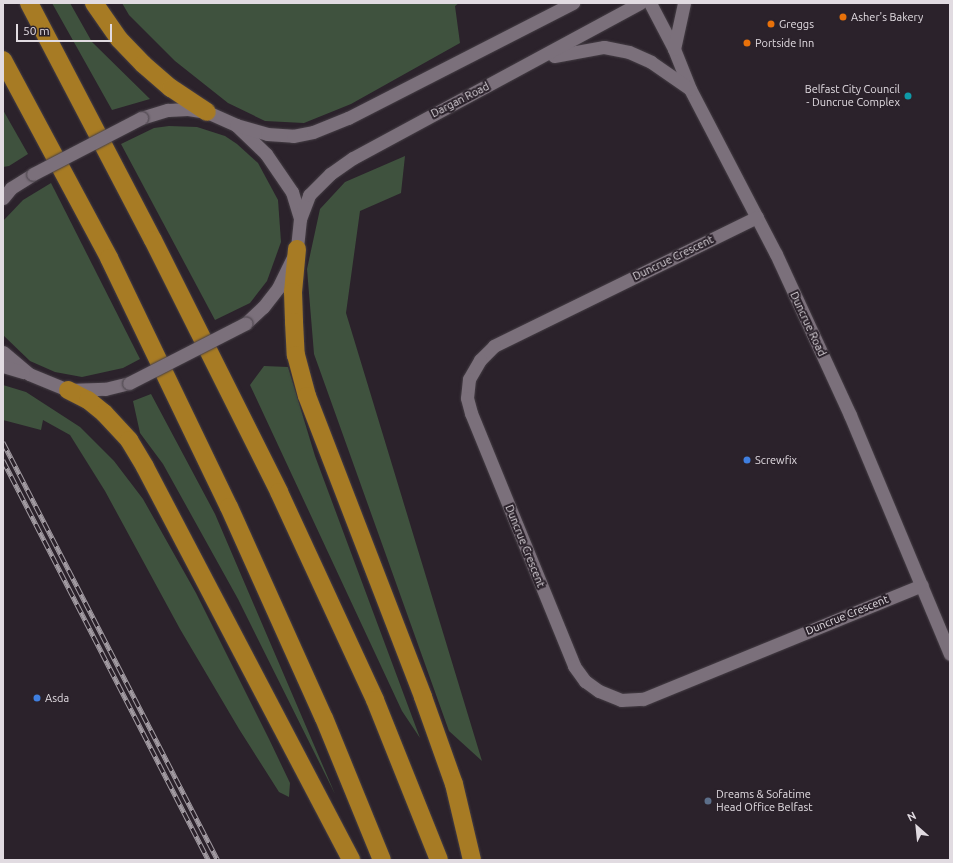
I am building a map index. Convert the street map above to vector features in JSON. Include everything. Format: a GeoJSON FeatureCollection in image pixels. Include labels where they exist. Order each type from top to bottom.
{"type":"FeatureCollection","features":[{"type":"Feature","properties":{"kind":"highway"},"geometry":{"type":"LineString","coordinates":[[29,3],[279,492],[375,700],[439,860]]}},
{"type":"Feature","properties":{"kind":"highway"},"geometry":{"type":"LineString","coordinates":[[94,3],[120,39],[143,64],[171,88],[207,112]]}},
{"type":"Feature","properties":{"kind":"highway"},"geometry":{"type":"LineString","coordinates":[[3,60],[109,258],[229,506],[324,718],[382,860]]}},
{"type":"Feature","properties":{"kind":"highway"},"geometry":{"type":"LineString","coordinates":[[297,249],[292,292],[294,335],[296,355],[307,396],[424,697],[454,784],[472,860]]}},
{"type":"Feature","properties":{"kind":"highway"},"geometry":{"type":"LineString","coordinates":[[68,390],[88,400],[104,413],[129,440],[145,467],[350,860]]}},
{"type":"Feature","properties":{"kind":"street"},"geometry":{"type":"LineString","coordinates":[[3,198],[11,188],[33,174],[141,118],[168,110],[207,112],[236,125],[267,134],[286,136],[313,132],[348,118],[573,3]]}},
{"type":"Feature","properties":{"kind":"street","name":"Dargan Road"},"geometry":{"type":"LineString","coordinates":[[300,219],[309,195],[330,174],[354,158],[540,59],[640,3]]}},
{"type":"Feature","properties":{"kind":"street","name":"Duncrue Road"},"geometry":{"type":"LineString","coordinates":[[650,3],[674,50],[690,89],[757,217],[850,415],[950,652]]}},
{"type":"Feature","properties":{"kind":"street"},"geometry":{"type":"LineString","coordinates":[[674,50],[684,3]]}},
{"type":"Feature","properties":{"kind":"street"},"geometry":{"type":"LineString","coordinates":[[540,59],[604,47],[629,52],[651,62],[690,89]]}},
{"type":"Feature","properties":{"kind":"street"},"geometry":{"type":"LineString","coordinates":[[3,366],[68,390],[105,389],[129,383],[246,323],[263,307],[278,288],[297,249],[300,219],[292,192],[280,173],[266,154],[236,125]]}},
{"type":"Feature","properties":{"kind":"street","name":"Duncrue Crescent"},"geometry":{"type":"LineString","coordinates":[[757,217],[494,346],[480,360],[469,379],[467,398],[472,413],[574,666],[585,681],[599,691],[621,700],[642,699],[922,585]]}},
{"type":"Feature","properties":{"kind":"street"},"geometry":{"type":"LineString","coordinates":[[3,352],[28,374]]}},
{"type":"Feature","properties":{"kind":"green space"},"geometry":{"type":"Polygon","coordinates":[[[52,3],[70,3],[92,42],[150,99],[112,110],[52,3]]]}},
{"type":"Feature","properties":{"kind":"green space"},"geometry":{"type":"Polygon","coordinates":[[[122,3],[459,3],[455,6],[460,43],[351,104],[304,123],[265,121],[228,103],[175,61],[129,15],[122,3]]]}},
{"type":"Feature","properties":{"kind":"green space"},"geometry":{"type":"Polygon","coordinates":[[[3,110],[28,154],[9,166],[3,167],[3,110]]]}},
{"type":"Feature","properties":{"kind":"green space"},"geometry":{"type":"Polygon","coordinates":[[[169,126],[197,127],[225,136],[237,144],[258,163],[278,200],[281,242],[267,281],[250,303],[215,320],[121,144],[154,128],[169,126]]]}},
{"type":"Feature","properties":{"kind":"green space"},"geometry":{"type":"Polygon","coordinates":[[[405,156],[401,193],[360,211],[346,313],[482,761],[449,731],[314,354],[307,269],[320,209],[345,182],[405,156]]]}},
{"type":"Feature","properties":{"kind":"green space"},"geometry":{"type":"Polygon","coordinates":[[[51,183],[140,359],[123,368],[82,377],[55,372],[30,361],[3,335],[3,221],[23,200],[51,183]]]}},
{"type":"Feature","properties":{"kind":"green space"},"geometry":{"type":"Polygon","coordinates":[[[264,366],[288,367],[315,456],[420,738],[402,711],[250,385],[264,366]]]}},
{"type":"Feature","properties":{"kind":"green space"},"geometry":{"type":"Polygon","coordinates":[[[3,385],[26,392],[80,427],[114,461],[143,499],[196,593],[269,739],[290,783],[289,797],[279,792],[239,729],[180,629],[105,491],[70,435],[43,420],[41,430],[3,420],[3,385]]]}},
{"type":"Feature","properties":{"kind":"green space"},"geometry":{"type":"Polygon","coordinates":[[[151,394],[215,514],[335,794],[238,599],[163,464],[140,433],[133,401],[151,394]]]}},
{"type":"Feature","properties":{"kind":"railway"},"geometry":{"type":"LineString","coordinates":[[3,442],[218,860]]}},
{"type":"Feature","properties":{"kind":"railway"},"geometry":{"type":"LineString","coordinates":[[3,460],[209,860]]}},
{"type":"Feature","properties":{"kind":"place","name":"Asher's Bakery"},"geometry":{"type":"Point","coordinates":[843,17]}},
{"type":"Feature","properties":{"kind":"place","name":"Greggs"},"geometry":{"type":"Point","coordinates":[771,24]}},
{"type":"Feature","properties":{"kind":"place","name":"Portside Inn"},"geometry":{"type":"Point","coordinates":[747,43]}},
{"type":"Feature","properties":{"kind":"place","name":"Belfast City Council - Duncrue Complex"},"geometry":{"type":"Point","coordinates":[908,96]}},
{"type":"Feature","properties":{"kind":"place","name":"Screwfix"},"geometry":{"type":"Point","coordinates":[747,460]}},
{"type":"Feature","properties":{"kind":"place","name":"Asda"},"geometry":{"type":"Point","coordinates":[37,698]}},
{"type":"Feature","properties":{"kind":"place","name":"Dreams & Sofatime Head Office Belfast"},"geometry":{"type":"Point","coordinates":[708,801]}}]}
